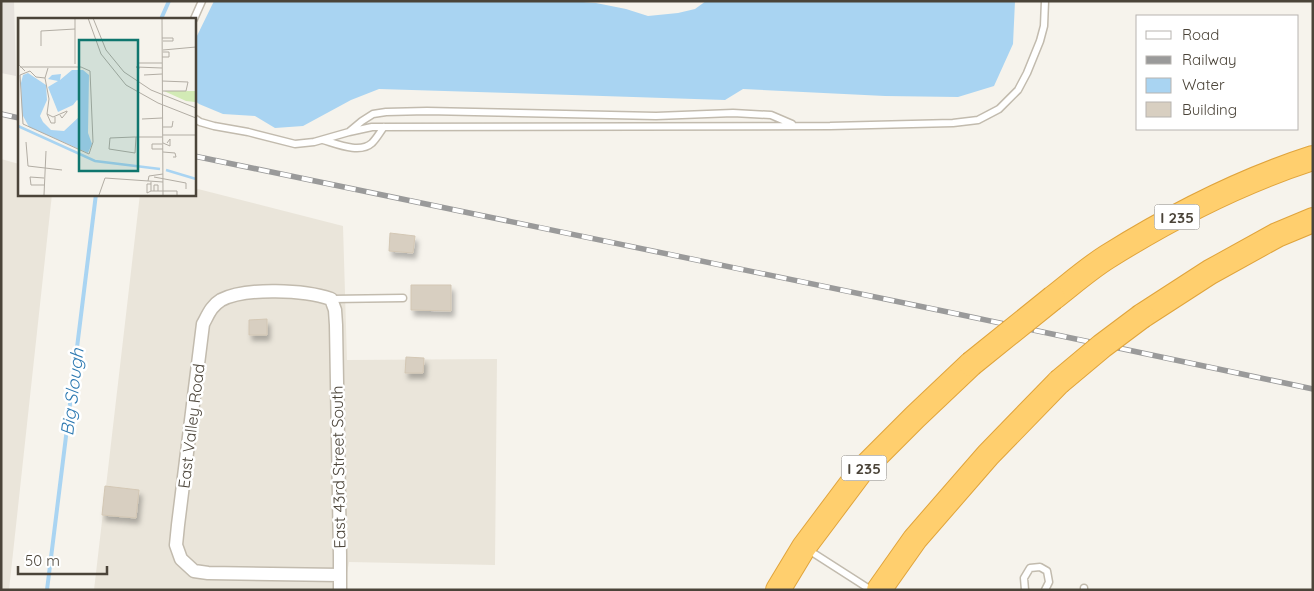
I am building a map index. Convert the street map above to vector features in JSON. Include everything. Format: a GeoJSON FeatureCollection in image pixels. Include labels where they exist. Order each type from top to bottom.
{"type":"FeatureCollection","features":[{"type":"Feature","properties":{"kind":"highway","name":"I 235"},"geometry":{"type":"LineString","coordinates":[[778,590],[804,546],[861,471],[914,416],[971,364],[1106,257],[1218,196],[1278,169],[1313,158]]}},
{"type":"Feature","properties":{"kind":"highway"},"geometry":{"type":"LineString","coordinates":[[879,590],[914,539],[988,455],[1059,382],[1142,316],[1210,272],[1277,235],[1313,220]]}},
{"type":"Feature","properties":{"kind":"street","name":"East Valley Road"},"geometry":{"type":"LineString","coordinates":[[331,299],[295,292],[262,292],[240,294],[221,300],[211,308],[203,324],[176,546],[180,559],[194,571],[223,574],[340,574]]}},
{"type":"Feature","properties":{"kind":"street","name":"East 43rd Street South"},"geometry":{"type":"LineString","coordinates":[[331,299],[335,310],[340,590]]}},
{"type":"Feature","properties":{"kind":"lane"},"geometry":{"type":"LineString","coordinates":[[194,18],[202,1]]}},
{"type":"Feature","properties":{"kind":"lane"},"geometry":{"type":"LineString","coordinates":[[195,119],[214,126],[248,132],[295,144],[314,142],[372,127],[795,126],[953,123],[978,120],[999,109],[1018,90],[1040,41],[1044,26],[1045,1]]}},
{"type":"Feature","properties":{"kind":"lane"},"geometry":{"type":"LineString","coordinates":[[350,132],[373,114],[427,111],[656,116],[771,115],[795,126]]}},
{"type":"Feature","properties":{"kind":"lane"},"geometry":{"type":"LineString","coordinates":[[323,140],[354,148],[364,148],[371,144],[384,127]]}},
{"type":"Feature","properties":{"kind":"lane"},"geometry":{"type":"LineString","coordinates":[[331,299],[403,298]]}},
{"type":"Feature","properties":{"kind":"lane"},"geometry":{"type":"LineString","coordinates":[[804,546],[871,590]]}},
{"type":"Feature","properties":{"kind":"lane"},"geometry":{"type":"LineString","coordinates":[[1025,590],[1024,578],[1030,568],[1040,567],[1047,571],[1049,582],[1045,590]]}},
{"type":"Feature","properties":{"kind":"shaded area"},"geometry":{"type":"Polygon","coordinates":[[[1,1],[14,1],[16,76],[1,73],[1,1]]]}},
{"type":"Feature","properties":{"kind":"shaded area"},"geometry":{"type":"Polygon","coordinates":[[[1,159],[18,164],[18,195],[52,195],[9,590],[1,590],[1,159]]]}},
{"type":"Feature","properties":{"kind":"shaded area"},"geometry":{"type":"Polygon","coordinates":[[[195,188],[343,226],[347,360],[497,359],[495,565],[349,562],[344,590],[94,590],[140,195],[195,195],[195,188]]]}},
{"type":"Feature","properties":{"kind":"water"},"geometry":{"type":"Polygon","coordinates":[[[214,1],[570,1],[596,3],[648,16],[695,9],[706,1],[1015,1],[1013,44],[994,86],[958,97],[885,96],[743,89],[725,100],[379,89],[351,100],[303,126],[275,128],[255,116],[223,114],[195,101],[195,40],[214,1]]]}},
{"type":"Feature","properties":{"kind":"building"},"geometry":{"type":"Polygon","coordinates":[[[390,233],[415,236],[413,253],[389,251],[390,233]]]}},
{"type":"Feature","properties":{"kind":"building"},"geometry":{"type":"Polygon","coordinates":[[[411,285],[451,285],[451,311],[411,310],[411,285]]]}},
{"type":"Feature","properties":{"kind":"building"},"geometry":{"type":"Polygon","coordinates":[[[267,319],[267,335],[249,335],[249,320],[267,319]]]}},
{"type":"Feature","properties":{"kind":"building"},"geometry":{"type":"Polygon","coordinates":[[[406,357],[424,358],[423,373],[405,373],[406,357]]]}},
{"type":"Feature","properties":{"kind":"building"},"geometry":{"type":"Polygon","coordinates":[[[105,486],[139,490],[136,518],[102,515],[105,486]]]}},
{"type":"Feature","properties":{"kind":"waterway","name":"Big Slough"},"geometry":{"type":"LineString","coordinates":[[161,18],[169,1]]}},
{"type":"Feature","properties":{"kind":"waterway","name":"Big Slough"},"geometry":{"type":"LineString","coordinates":[[47,590],[96,195]]}},
{"type":"Feature","properties":{"kind":"railway"},"geometry":{"type":"LineString","coordinates":[[1,114],[18,118]]}},
{"type":"Feature","properties":{"kind":"railway"},"geometry":{"type":"LineString","coordinates":[[195,156],[1313,389]]}}]}
